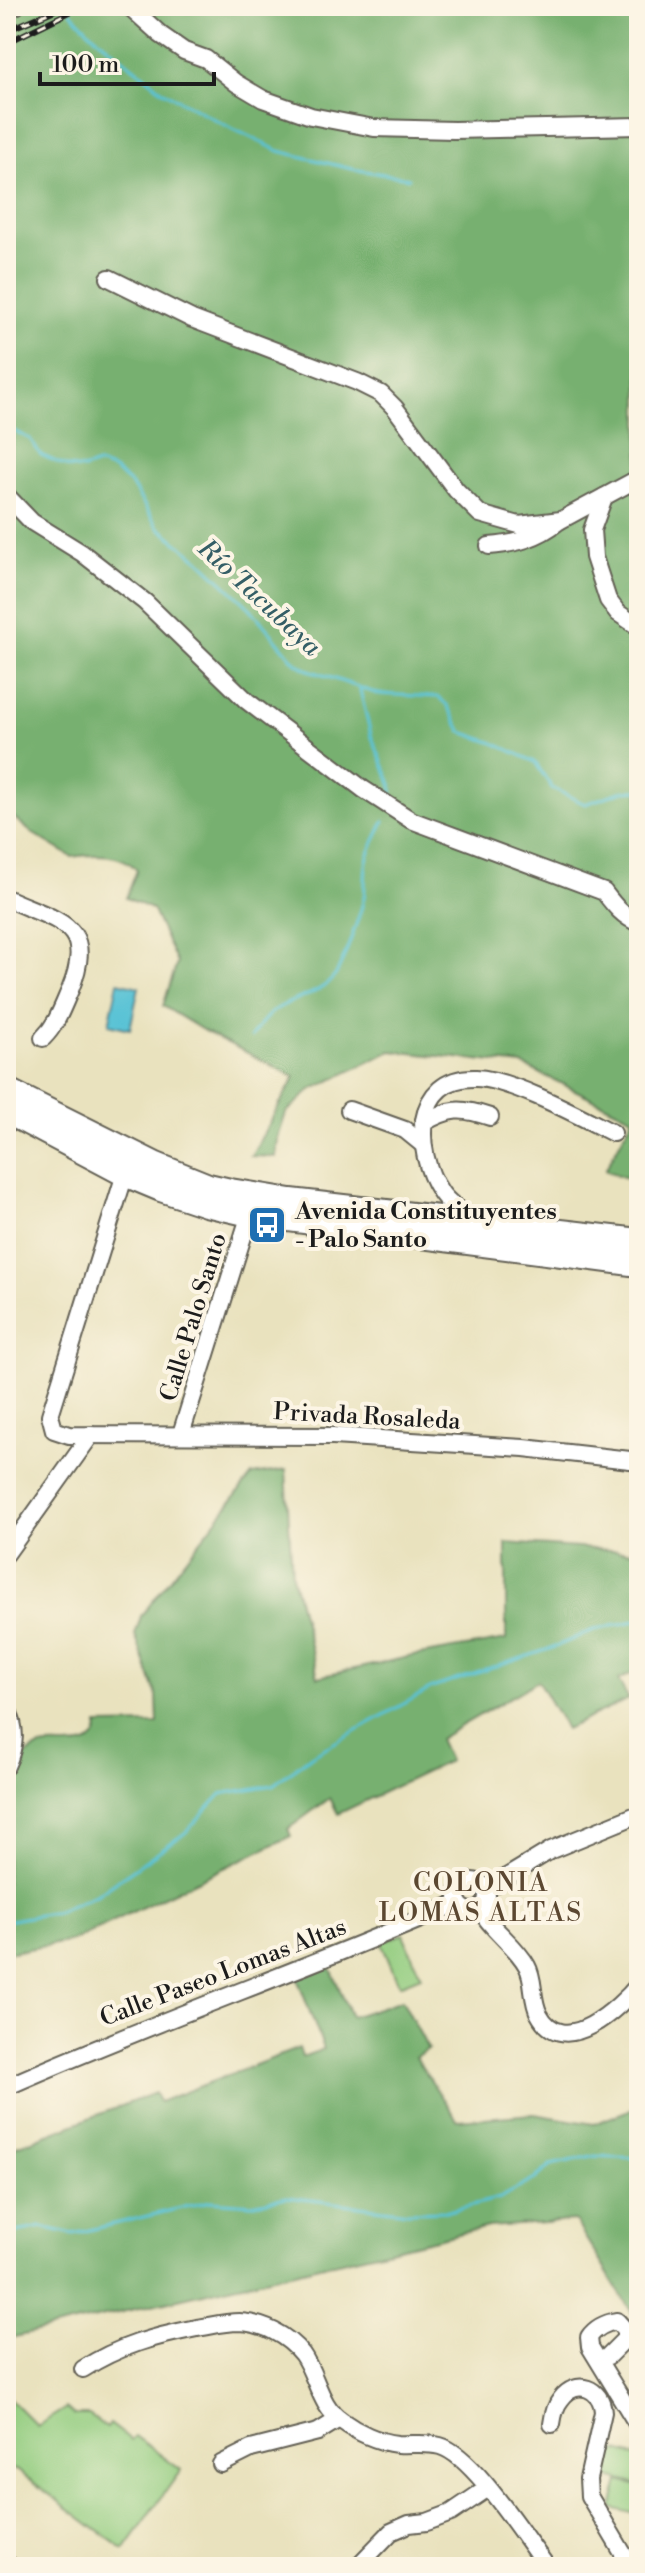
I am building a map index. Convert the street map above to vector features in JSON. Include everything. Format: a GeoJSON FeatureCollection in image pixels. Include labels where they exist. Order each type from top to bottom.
{"type":"FeatureCollection","features":[{"type":"Feature","properties":{"kind":"highway"},"geometry":{"type":"LineString","coordinates":[[6,1090],[156,1165],[208,1186],[291,1201],[639,1241]]}},
{"type":"Feature","properties":{"kind":"highway"},"geometry":{"type":"LineString","coordinates":[[6,1111],[125,1174],[206,1204],[250,1214],[639,1264]]}},
{"type":"Feature","properties":{"kind":"street"},"geometry":{"type":"LineString","coordinates":[[6,8],[16,6]]}},
{"type":"Feature","properties":{"kind":"street"},"geometry":{"type":"LineString","coordinates":[[129,6],[161,35],[184,51],[206,59],[249,91],[311,116],[374,128],[454,130],[639,126]]}},
{"type":"Feature","properties":{"kind":"street"},"geometry":{"type":"LineString","coordinates":[[109,278],[192,319],[381,394],[395,408],[456,490],[480,514],[519,525],[561,520]]}},
{"type":"Feature","properties":{"kind":"street"},"geometry":{"type":"LineString","coordinates":[[489,546],[542,535],[561,520],[639,478]]}},
{"type":"Feature","properties":{"kind":"street"},"geometry":{"type":"LineString","coordinates":[[6,495],[32,522],[82,553],[145,602],[247,701],[363,789],[411,820],[604,892],[615,907],[639,923]]}},
{"type":"Feature","properties":{"kind":"street"},"geometry":{"type":"LineString","coordinates":[[604,497],[592,530],[594,557],[608,600],[618,613],[639,627]]}},
{"type":"Feature","properties":{"kind":"street"},"geometry":{"type":"LineString","coordinates":[[6,898],[65,925],[78,938],[81,952],[74,980],[55,1027],[43,1038]]}},
{"type":"Feature","properties":{"kind":"street"},"geometry":{"type":"LineString","coordinates":[[477,1222],[447,1200],[436,1183],[421,1143],[423,1123],[430,1104],[443,1088],[464,1078],[480,1078],[520,1090],[613,1133]]}},
{"type":"Feature","properties":{"kind":"street"},"geometry":{"type":"LineString","coordinates":[[349,1110],[405,1130],[421,1143]]}},
{"type":"Feature","properties":{"kind":"street"},"geometry":{"type":"LineString","coordinates":[[423,1123],[454,1110],[469,1110],[490,1117]]}},
{"type":"Feature","properties":{"kind":"street","name":"Privada Rosaleda"},"geometry":{"type":"LineString","coordinates":[[125,1174],[50,1415],[54,1430],[69,1435],[333,1436],[524,1448],[639,1461]]}},
{"type":"Feature","properties":{"kind":"street"},"geometry":{"type":"LineString","coordinates":[[420,1216],[436,1183]]}},
{"type":"Feature","properties":{"kind":"street","name":"Calle Palo Santo"},"geometry":{"type":"LineString","coordinates":[[181,1434],[250,1214]]}},
{"type":"Feature","properties":{"kind":"street"},"geometry":{"type":"LineString","coordinates":[[6,1554],[91,1435]]}},
{"type":"Feature","properties":{"kind":"street"},"geometry":{"type":"LineString","coordinates":[[6,1707],[15,1734],[13,1750],[6,1766]]}},
{"type":"Feature","properties":{"kind":"street"},"geometry":{"type":"LineString","coordinates":[[485,1890],[551,1850],[639,1814]]}},
{"type":"Feature","properties":{"kind":"street"},"geometry":{"type":"LineString","coordinates":[[465,1882],[476,1882],[485,1890],[487,1898],[480,1909],[468,1911],[458,1903],[457,1891],[465,1882]]}},
{"type":"Feature","properties":{"kind":"street","name":"Calle Paseo Lomas Altas"},"geometry":{"type":"LineString","coordinates":[[6,2087],[85,2052],[393,1932],[458,1903]]}},
{"type":"Feature","properties":{"kind":"street"},"geometry":{"type":"LineString","coordinates":[[480,1909],[487,1922],[529,1968],[538,2013],[552,2027],[575,2031],[601,2021],[639,1984]]}},
{"type":"Feature","properties":{"kind":"street"},"geometry":{"type":"LineString","coordinates":[[608,2356],[625,2339],[625,2330],[617,2321],[594,2329],[589,2337],[590,2347],[639,2427]]}},
{"type":"Feature","properties":{"kind":"street"},"geometry":{"type":"LineString","coordinates":[[83,2369],[127,2346],[156,2337],[239,2322],[263,2327],[289,2340],[303,2355],[328,2409],[339,2419],[382,2441],[437,2445],[462,2457],[547,2567]]}},
{"type":"Feature","properties":{"kind":"street"},"geometry":{"type":"LineString","coordinates":[[552,2424],[560,2399],[569,2391],[579,2387],[598,2394],[603,2412],[588,2479],[589,2496],[631,2567]]}},
{"type":"Feature","properties":{"kind":"street"},"geometry":{"type":"LineString","coordinates":[[221,2464],[251,2449],[318,2432],[339,2419]]}},
{"type":"Feature","properties":{"kind":"street"},"geometry":{"type":"LineString","coordinates":[[359,2565],[391,2532],[451,2513],[488,2488]]}},
{"type":"Feature","properties":{"kind":"street"},"geometry":{"type":"LineString","coordinates":[[6,2563],[12,2567]]}},
{"type":"Feature","properties":{"kind":"green space"},"geometry":{"type":"Polygon","coordinates":[[[6,6],[639,6],[639,1183],[605,1170],[633,1118],[523,1065],[391,1051],[311,1090],[286,1113],[276,1157],[251,1156],[295,1077],[206,1032],[163,1006],[177,963],[152,909],[126,898],[137,870],[131,864],[107,856],[72,857],[32,833],[6,811],[6,6]]]}},
{"type":"Feature","properties":{"kind":"green space"},"geometry":{"type":"Polygon","coordinates":[[[286,1470],[292,1575],[318,1677],[506,1640],[506,1543],[639,1552],[639,1670],[618,1680],[629,1699],[566,1729],[538,1681],[439,1739],[449,1761],[338,1814],[330,1798],[288,1829],[291,1836],[72,1941],[6,1953],[6,1774],[36,1749],[76,1746],[92,1741],[98,1725],[158,1724],[157,1696],[135,1635],[141,1616],[252,1475],[286,1470]]]}},
{"type":"Feature","properties":{"kind":"green space"},"geometry":{"type":"Polygon","coordinates":[[[403,1934],[421,1976],[399,1985],[381,1942],[403,1934]]]}},
{"type":"Feature","properties":{"kind":"green space"},"geometry":{"type":"Polygon","coordinates":[[[330,1966],[351,2017],[402,2000],[428,2049],[415,2057],[457,2120],[534,2114],[594,2124],[639,2106],[639,2324],[575,2221],[488,2227],[6,2339],[6,2150],[155,2093],[159,2102],[299,2048],[302,2057],[324,2049],[297,1978],[330,1966]]]}},
{"type":"Feature","properties":{"kind":"green space"},"geometry":{"type":"Polygon","coordinates":[[[6,2395],[37,2426],[66,2408],[74,2415],[89,2415],[107,2428],[110,2424],[131,2440],[135,2436],[181,2470],[124,2550],[18,2471],[6,2467],[6,2395]]]}},
{"type":"Feature","properties":{"kind":"green space"},"geometry":{"type":"Polygon","coordinates":[[[604,2447],[639,2457],[639,2485],[597,2474],[604,2447]]]}},
{"type":"Feature","properties":{"kind":"green space"},"geometry":{"type":"Polygon","coordinates":[[[619,2481],[639,2486],[639,2515],[612,2508],[619,2481]]]}},
{"type":"Feature","properties":{"kind":"water"},"geometry":{"type":"Polygon","coordinates":[[[118,982],[139,987],[130,1029],[109,1024],[118,982]]]}},
{"type":"Feature","properties":{"kind":"waterway"},"geometry":{"type":"LineString","coordinates":[[71,12],[91,33],[162,90],[223,124],[279,151],[352,169],[409,178]]}},
{"type":"Feature","properties":{"kind":"waterway","name":"Río Tacubaya"},"geometry":{"type":"LineString","coordinates":[[6,427],[30,439],[41,455],[68,467],[83,469],[98,464],[114,470],[131,484],[157,526],[250,608],[294,661],[306,669],[378,694],[438,697],[447,705],[462,732],[535,762],[552,788],[585,804],[623,791],[639,790]]}},
{"type":"Feature","properties":{"kind":"waterway"},"geometry":{"type":"LineString","coordinates":[[360,690],[371,735],[392,786],[392,800]]}},
{"type":"Feature","properties":{"kind":"waterway"},"geometry":{"type":"LineString","coordinates":[[251,1037],[271,1013],[321,988],[334,977],[362,904],[368,855],[384,821]]}},
{"type":"Feature","properties":{"kind":"waterway"},"geometry":{"type":"LineString","coordinates":[[6,1921],[56,1912],[98,1894],[185,1833],[221,1794],[273,1785],[311,1756],[432,1688],[552,1648],[594,1630],[639,1620]]}},
{"type":"Feature","properties":{"kind":"waterway"},"geometry":{"type":"LineString","coordinates":[[6,2234],[42,2227],[73,2234],[210,2201],[252,2204],[287,2197],[408,2212],[448,2211],[500,2198],[535,2179],[551,2165],[592,2156],[639,2158]]}},
{"type":"Feature","properties":{"kind":"railway"},"geometry":{"type":"LineString","coordinates":[[6,43],[82,6]]}},
{"type":"Feature","properties":{"kind":"railway"},"geometry":{"type":"LineString","coordinates":[[6,31],[55,10]]}},
{"type":"Feature","properties":{"kind":"place","name":"Avenida Constituyentes - Palo Santo"},"geometry":{"type":"Point","coordinates":[267,1225]}},
{"type":"Feature","properties":{"kind":"district","name":"COLONIA LOMAS ALTAS"},"geometry":{"type":"Point","coordinates":[481,1897]}}]}
